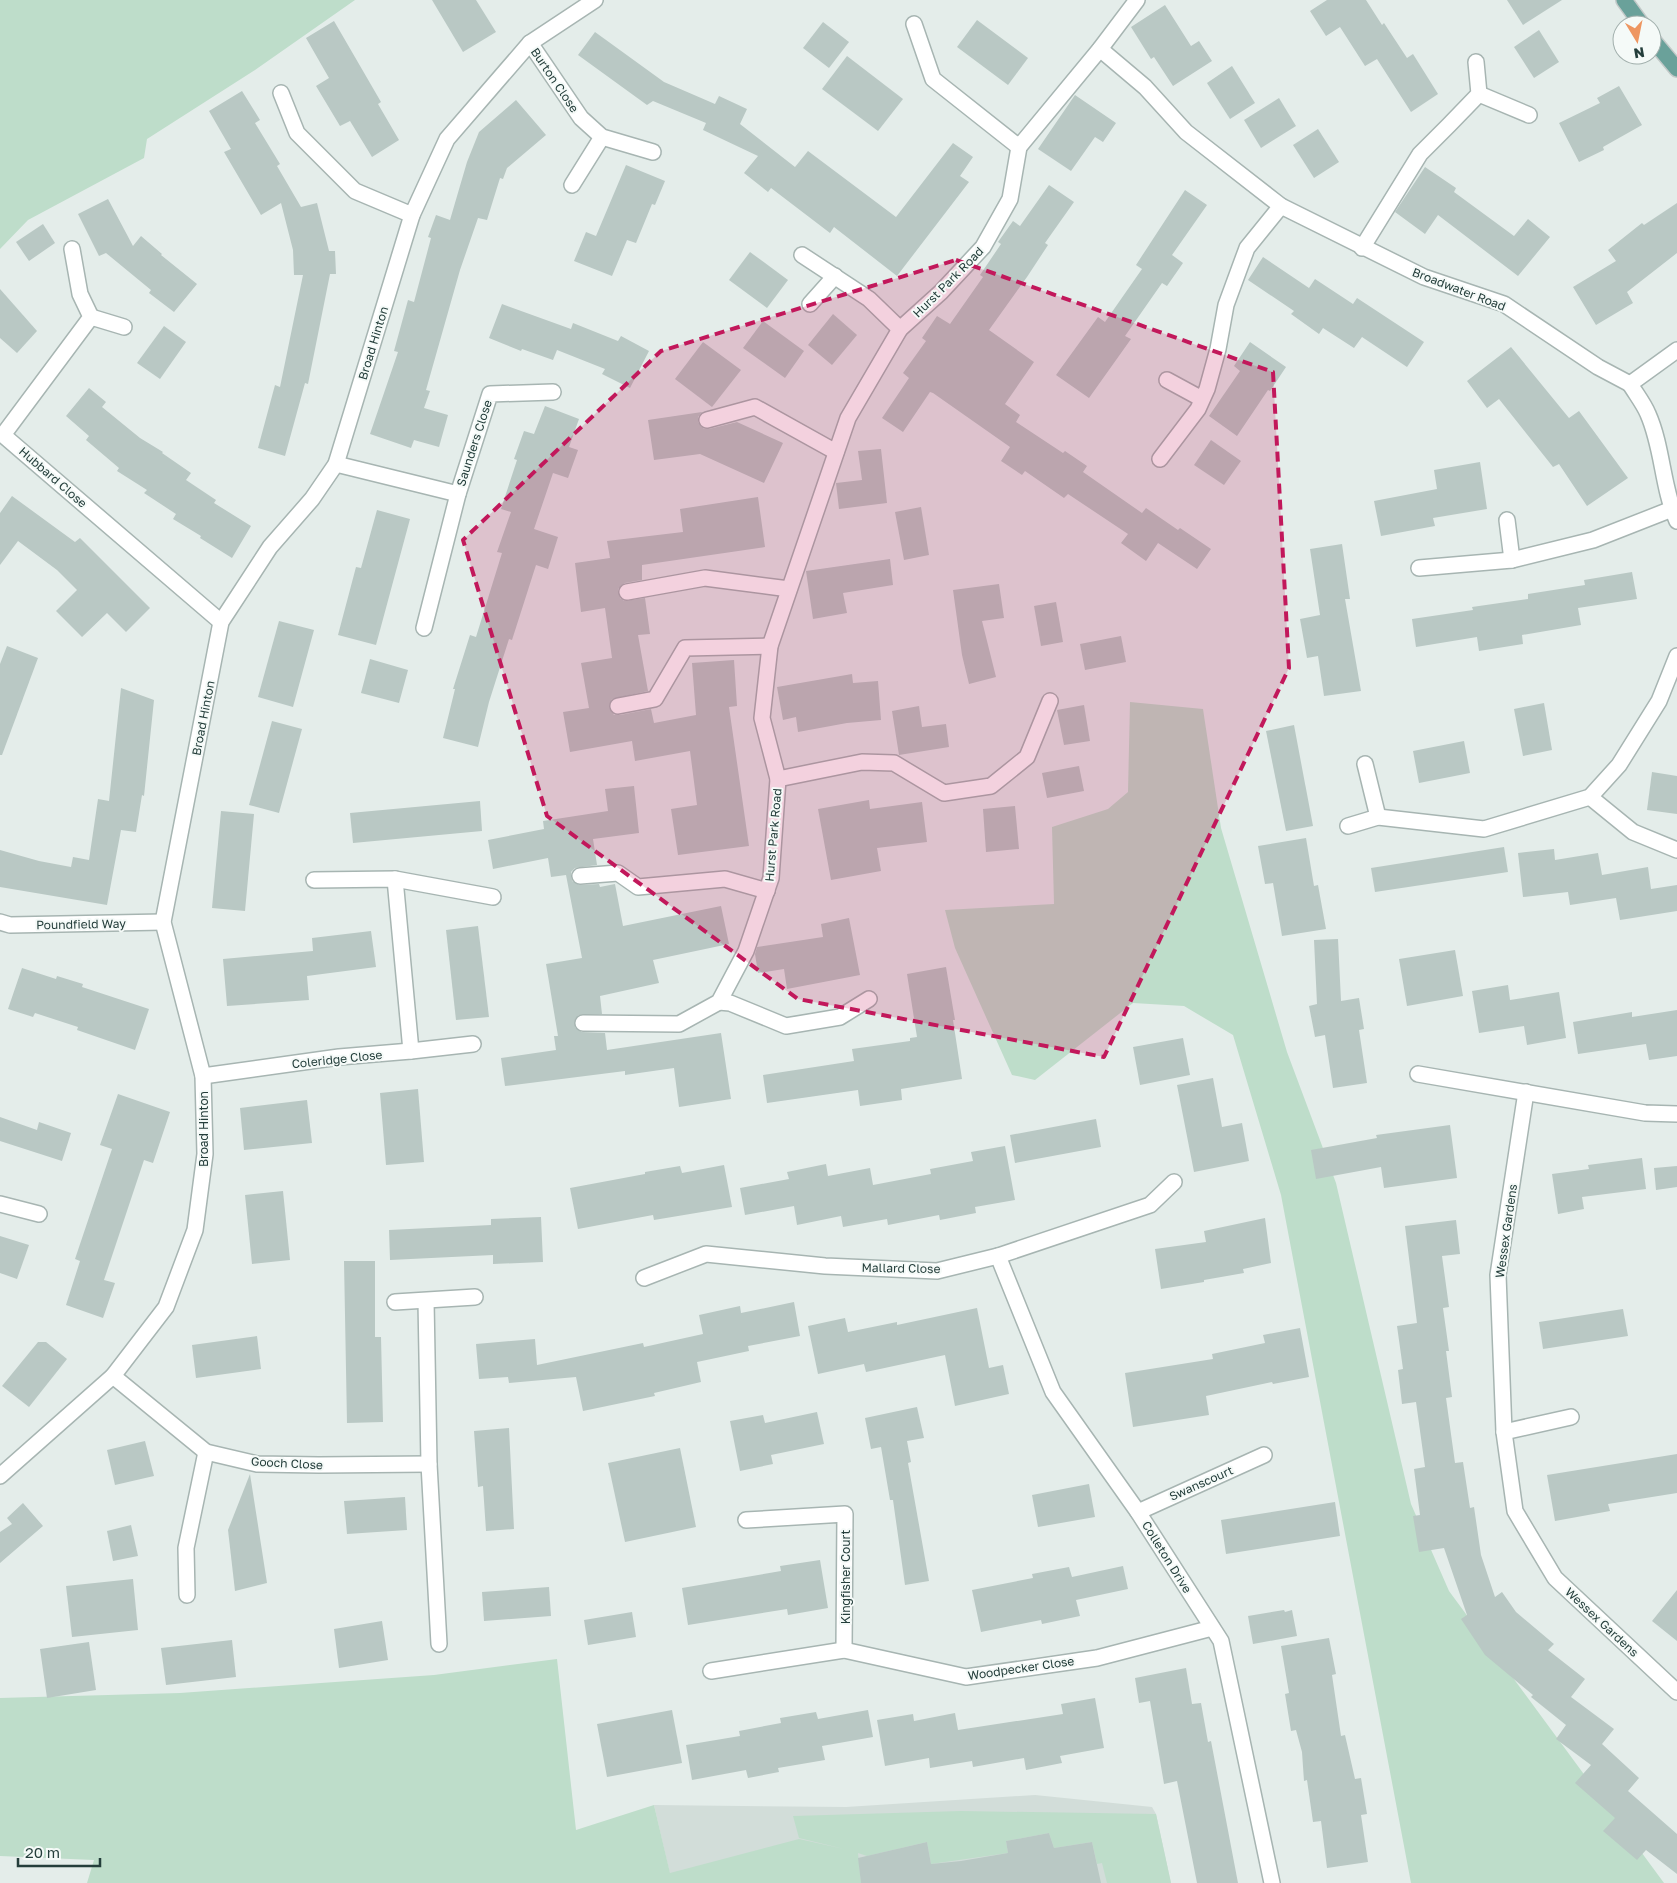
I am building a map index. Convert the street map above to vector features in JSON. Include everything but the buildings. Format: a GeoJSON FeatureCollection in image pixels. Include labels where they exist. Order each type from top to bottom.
{"type":"FeatureCollection","features":[{"type":"Feature","properties":{"kind":"main road"},"geometry":{"type":"LineString","coordinates":[[1624,0],[1635,15]]}},
{"type":"Feature","properties":{"kind":"main road"},"geometry":{"type":"LineString","coordinates":[[1662,51],[1677,69]]}},
{"type":"Feature","properties":{"kind":"street","name":"Broad Hinton"},"geometry":{"type":"LineString","coordinates":[[0,1476],[113,1376],[166,1307],[195,1230],[205,1154],[202,1076],[163,922],[221,622],[270,547],[312,500],[336,464],[412,215],[447,139],[530,43],[595,0]]}},
{"type":"Feature","properties":{"kind":"street"},"geometry":{"type":"LineString","coordinates":[[914,24],[933,79],[1019,146],[1100,49],[1137,0]]}},
{"type":"Feature","properties":{"kind":"street","name":"Burton Close"},"geometry":{"type":"LineString","coordinates":[[530,43],[581,118],[602,137],[653,152]]}},
{"type":"Feature","properties":{"kind":"street","name":"Broadwater Road"},"geometry":{"type":"LineString","coordinates":[[1100,49],[1145,87],[1186,132],[1281,206],[1362,248],[1424,277],[1504,304],[1598,367],[1630,384]]}},
{"type":"Feature","properties":{"kind":"street"},"geometry":{"type":"LineString","coordinates":[[1362,248],[1420,154],[1479,94],[1476,62]]}},
{"type":"Feature","properties":{"kind":"street"},"geometry":{"type":"LineString","coordinates":[[281,93],[298,133],[356,190],[412,215]]}},
{"type":"Feature","properties":{"kind":"street"},"geometry":{"type":"LineString","coordinates":[[1479,94],[1529,115]]}},
{"type":"Feature","properties":{"kind":"street"},"geometry":{"type":"LineString","coordinates":[[572,185],[602,137]]}},
{"type":"Feature","properties":{"kind":"street","name":"Hurst Park Road"},"geometry":{"type":"LineString","coordinates":[[719,1002],[746,951],[771,878],[778,779],[762,718],[770,646],[836,452],[848,418],[900,329],[941,292],[983,247],[1010,199],[1019,146]]}},
{"type":"Feature","properties":{"kind":"street"},"geometry":{"type":"LineString","coordinates":[[1160,459],[1198,409],[1207,389],[1218,349],[1226,305],[1246,248],[1281,206]]}},
{"type":"Feature","properties":{"kind":"street"},"geometry":{"type":"LineString","coordinates":[[72,249],[80,294],[91,317],[124,327]]}},
{"type":"Feature","properties":{"kind":"street"},"geometry":{"type":"LineString","coordinates":[[802,255],[869,299],[900,329]]}},
{"type":"Feature","properties":{"kind":"street"},"geometry":{"type":"LineString","coordinates":[[810,304],[835,276]]}},
{"type":"Feature","properties":{"kind":"street","name":"Hubbard Close"},"geometry":{"type":"LineString","coordinates":[[91,317],[2,434],[221,622]]}},
{"type":"Feature","properties":{"kind":"street"},"geometry":{"type":"LineString","coordinates":[[1419,568],[1512,560],[1593,540],[1674,515],[1659,448],[1648,414],[1630,384],[1677,350]]}},
{"type":"Feature","properties":{"kind":"street"},"geometry":{"type":"LineString","coordinates":[[1167,380],[1202,399]]}},
{"type":"Feature","properties":{"kind":"street","name":"Saunders Close"},"geometry":{"type":"LineString","coordinates":[[424,628],[458,494],[490,394],[553,392]]}},
{"type":"Feature","properties":{"kind":"street"},"geometry":{"type":"LineString","coordinates":[[707,420],[755,407],[836,452]]}},
{"type":"Feature","properties":{"kind":"street","name":"Saunders Close"},"geometry":{"type":"LineString","coordinates":[[336,464],[458,494]]}},
{"type":"Feature","properties":{"kind":"street"},"geometry":{"type":"LineString","coordinates":[[1507,520],[1512,560]]}},
{"type":"Feature","properties":{"kind":"street"},"geometry":{"type":"LineString","coordinates":[[627,592],[705,578],[789,590]]}},
{"type":"Feature","properties":{"kind":"street"},"geometry":{"type":"LineString","coordinates":[[618,706],[655,698],[685,648],[770,646]]}},
{"type":"Feature","properties":{"kind":"street"},"geometry":{"type":"LineString","coordinates":[[1348,826],[1378,817],[1484,829],[1590,797],[1619,765],[1659,701],[1677,656]]}},
{"type":"Feature","properties":{"kind":"street","name":"Hurst Park Road"},"geometry":{"type":"LineString","coordinates":[[778,779],[862,762],[894,763],[944,793],[991,786],[1027,757],[1050,701]]}},
{"type":"Feature","properties":{"kind":"street"},"geometry":{"type":"LineString","coordinates":[[1365,764],[1378,817]]}},
{"type":"Feature","properties":{"kind":"street"},"geometry":{"type":"LineString","coordinates":[[1590,797],[1633,832],[1677,850]]}},
{"type":"Feature","properties":{"kind":"street","name":"Hurst Park Road"},"geometry":{"type":"LineString","coordinates":[[580,876],[618,873],[638,887],[725,880],[767,891]]}},
{"type":"Feature","properties":{"kind":"street"},"geometry":{"type":"LineString","coordinates":[[395,879],[411,1051]]}},
{"type":"Feature","properties":{"kind":"street"},"geometry":{"type":"LineString","coordinates":[[314,880],[395,879],[493,898]]}},
{"type":"Feature","properties":{"kind":"street","name":"Poundfield Way"},"geometry":{"type":"LineString","coordinates":[[0,922],[10,925],[163,922]]}},
{"type":"Feature","properties":{"kind":"street"},"geometry":{"type":"LineString","coordinates":[[583,1023],[679,1024],[719,1002],[730,1003],[786,1026],[840,1017],[868,999]]}},
{"type":"Feature","properties":{"kind":"street","name":"Coleridge Close"},"geometry":{"type":"LineString","coordinates":[[202,1076],[339,1057],[473,1044]]}},
{"type":"Feature","properties":{"kind":"street"},"geometry":{"type":"LineString","coordinates":[[1418,1074],[1645,1113],[1677,1114]]}},
{"type":"Feature","properties":{"kind":"street","name":"Wessex Gardens"},"geometry":{"type":"LineString","coordinates":[[1526,1092],[1498,1275],[1504,1432],[1515,1511],[1555,1578],[1677,1692]]}},
{"type":"Feature","properties":{"kind":"street","name":"Mallard Close"},"geometry":{"type":"LineString","coordinates":[[644,1278],[706,1254],[825,1266],[938,1271],[998,1256],[1150,1205],[1174,1182]]}},
{"type":"Feature","properties":{"kind":"street"},"geometry":{"type":"LineString","coordinates":[[0,1204],[39,1214]]}},
{"type":"Feature","properties":{"kind":"street","name":"Colleton Drive"},"geometry":{"type":"LineString","coordinates":[[998,1256],[1053,1392],[1138,1512],[1221,1641],[1272,1883]]}},
{"type":"Feature","properties":{"kind":"street"},"geometry":{"type":"LineString","coordinates":[[395,1302],[475,1297]]}},
{"type":"Feature","properties":{"kind":"street"},"geometry":{"type":"LineString","coordinates":[[426,1301],[429,1464],[438,1644]]}},
{"type":"Feature","properties":{"kind":"street","name":"Gooch Close"},"geometry":{"type":"LineString","coordinates":[[113,1376],[206,1452],[257,1464],[429,1464]]}},
{"type":"Feature","properties":{"kind":"street"},"geometry":{"type":"LineString","coordinates":[[1504,1432],[1572,1416]]}},
{"type":"Feature","properties":{"kind":"street"},"geometry":{"type":"LineString","coordinates":[[187,1595],[186,1548],[206,1452]]}},
{"type":"Feature","properties":{"kind":"street","name":"Swanscourt"},"geometry":{"type":"LineString","coordinates":[[1138,1512],[1264,1455]]}},
{"type":"Feature","properties":{"kind":"street","name":"Kingfisher Court"},"geometry":{"type":"LineString","coordinates":[[746,1520],[845,1514],[844,1650]]}},
{"type":"Feature","properties":{"kind":"street","name":"Woodpecker Close"},"geometry":{"type":"LineString","coordinates":[[711,1671],[844,1650],[966,1677],[1097,1658],[1212,1628]]}},
{"type":"Feature","properties":{"kind":"highlighted area"},"geometry":{"type":"Polygon","coordinates":[[[956,260],[1273,372],[1289,668],[1104,1057],[798,999],[547,816],[463,540],[661,351],[956,260]]]}},
{"type":"Feature","properties":{"kind":"shaded area"},"geometry":{"type":"Polygon","coordinates":[[[1035,1795],[1152,1807],[1156,1814],[1171,1883],[672,1883],[654,1805],[846,1807],[1035,1795]]]}},
{"type":"Feature","properties":{"kind":"green space"},"geometry":{"type":"Polygon","coordinates":[[[0,0],[355,0],[255,70],[147,139],[144,158],[28,220],[0,249],[0,0]]]}},
{"type":"Feature","properties":{"kind":"green space"},"geometry":{"type":"Polygon","coordinates":[[[1130,702],[1203,709],[1221,828],[1287,1052],[1336,1183],[1411,1504],[1449,1591],[1664,1883],[1411,1883],[1281,1195],[1233,1035],[1184,1006],[1133,1003],[1035,1080],[1012,1075],[955,948],[945,910],[1054,904],[1052,827],[1108,809],[1128,792],[1130,702]]]}},
{"type":"Feature","properties":{"kind":"green space"},"geometry":{"type":"Polygon","coordinates":[[[557,1659],[576,1830],[654,1805],[670,1873],[799,1839],[844,1849],[799,1838],[793,1816],[961,1811],[1156,1814],[1171,1883],[1107,1883],[1102,1863],[1097,1864],[1092,1842],[1054,1848],[1049,1833],[1006,1841],[1008,1853],[931,1864],[927,1842],[867,1856],[858,1853],[861,1883],[87,1883],[94,1860],[0,1856],[0,1698],[180,1693],[434,1675],[557,1659]]]}}]}
